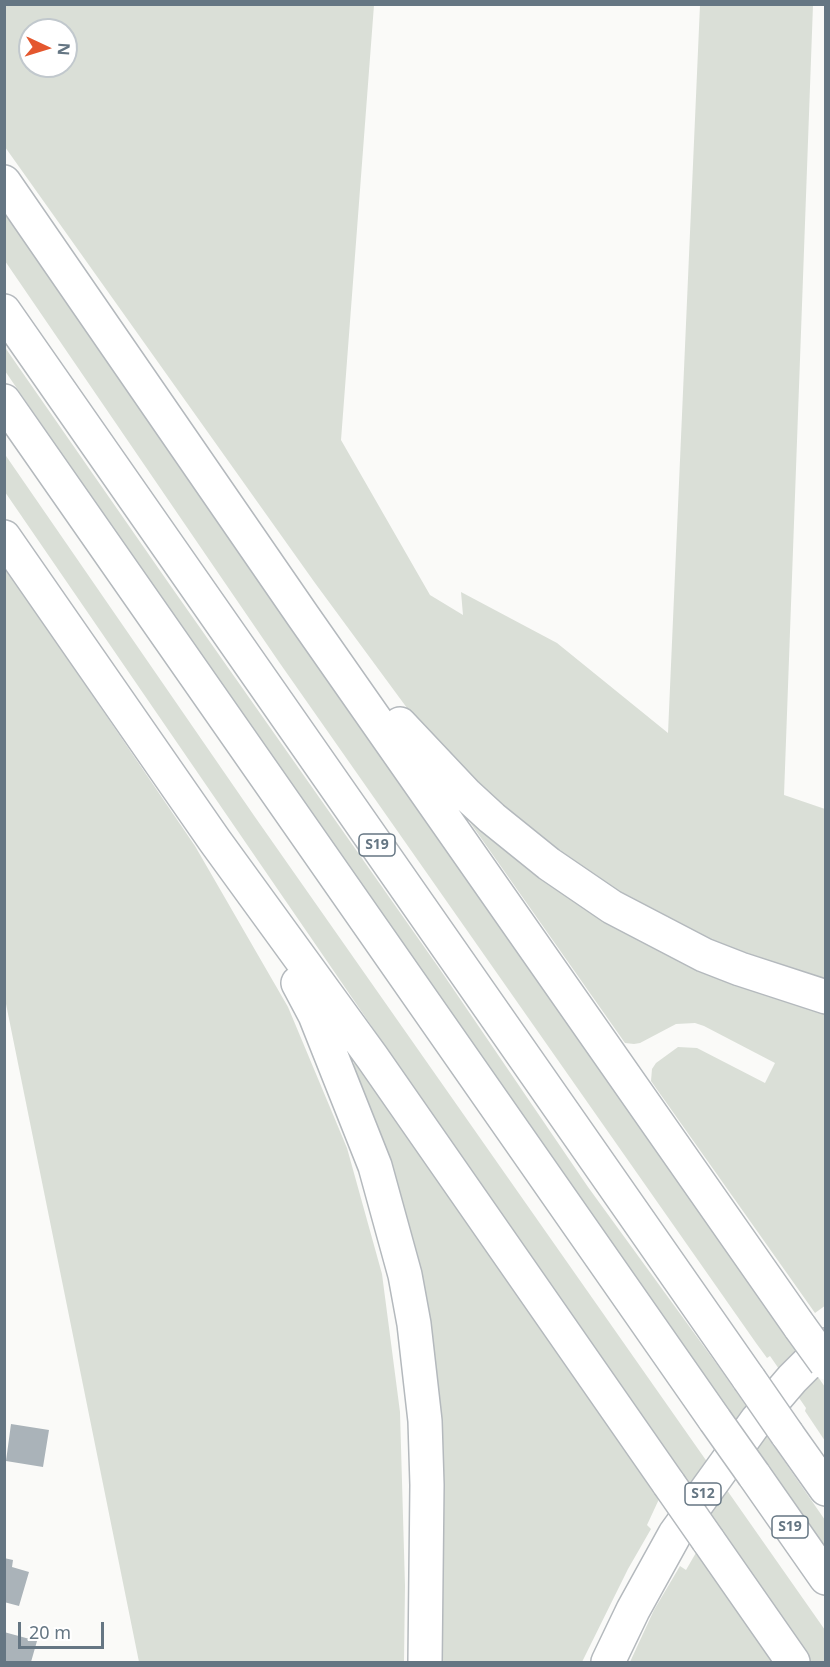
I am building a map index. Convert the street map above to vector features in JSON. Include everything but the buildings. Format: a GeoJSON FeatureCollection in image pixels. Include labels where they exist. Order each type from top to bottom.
{"type":"FeatureCollection","features":[{"type":"Feature","properties":{"kind":"highway"},"geometry":{"type":"LineString","coordinates":[[4,182],[303,616],[813,1336],[825,1363]]}},
{"type":"Feature","properties":{"kind":"highway","name":"S19"},"geometry":{"type":"LineString","coordinates":[[4,311],[825,1489]]}},
{"type":"Feature","properties":{"kind":"highway","name":"S19"},"geometry":{"type":"LineString","coordinates":[[4,401],[825,1578]]}},
{"type":"Feature","properties":{"kind":"highway"},"geometry":{"type":"LineString","coordinates":[[4,537],[215,841],[372,1057],[793,1662]]}},
{"type":"Feature","properties":{"kind":"highway"},"geometry":{"type":"LineString","coordinates":[[303,616],[425,752],[467,795],[549,864],[612,907],[684,946],[740,969],[825,997]]}},
{"type":"Feature","properties":{"kind":"highway"},"geometry":{"type":"LineString","coordinates":[[215,841],[268,928],[315,1015],[361,1128],[391,1219],[414,1324],[425,1421],[427,1485],[425,1662]]}},
{"type":"Feature","properties":{"kind":"highway","name":"S12"},"geometry":{"type":"LineString","coordinates":[[608,1662],[647,1583],[681,1525],[757,1420],[792,1378],[813,1336]]}},
{"type":"Feature","properties":{"kind":"shaded area"},"geometry":{"type":"Polygon","coordinates":[[[4,5],[374,5],[341,440],[430,595],[463,615],[461,592],[557,643],[668,733],[700,5],[813,5],[784,795],[825,809],[825,982],[702,937],[591,875],[485,791],[407,708],[315,583],[5,147],[4,5]]]}},
{"type":"Feature","properties":{"kind":"shaded area"},"geometry":{"type":"Polygon","coordinates":[[[4,204],[825,1387],[825,1441],[805,1411],[806,1408],[770,1356],[767,1358],[756,1343],[279,662],[5,261],[4,204]]]}},
{"type":"Feature","properties":{"kind":"shaded area"},"geometry":{"type":"Polygon","coordinates":[[[4,346],[439,968],[588,1187],[721,1370],[825,1520],[825,1550],[425,982],[5,371],[4,346]]]}},
{"type":"Feature","properties":{"kind":"shaded area"},"geometry":{"type":"Polygon","coordinates":[[[4,453],[255,817],[825,1630],[825,1662],[808,1662],[5,492],[4,453]]]}},
{"type":"Feature","properties":{"kind":"shaded area"},"geometry":{"type":"Polygon","coordinates":[[[5,567],[195,846],[288,1007],[347,1148],[382,1274],[400,1412],[405,1586],[404,1662],[139,1662],[5,999],[5,567]]]}},
{"type":"Feature","properties":{"kind":"shaded area"},"geometry":{"type":"Polygon","coordinates":[[[472,819],[825,1010],[826,1305],[815,1313],[651,1081],[652,1069],[656,1063],[678,1047],[697,1048],[765,1083],[775,1063],[695,1023],[676,1024],[640,1043],[625,1043],[469,821],[472,819]]]}},
{"type":"Feature","properties":{"kind":"shaded area"},"geometry":{"type":"Polygon","coordinates":[[[353,1055],[660,1497],[647,1525],[651,1529],[628,1569],[582,1662],[437,1662],[440,1526],[356,1083],[353,1055]]]}},
{"type":"Feature","properties":{"kind":"shaded area"},"geometry":{"type":"Polygon","coordinates":[[[697,1551],[775,1662],[630,1662],[654,1610],[680,1566],[686,1570],[697,1551]]]}}]}
